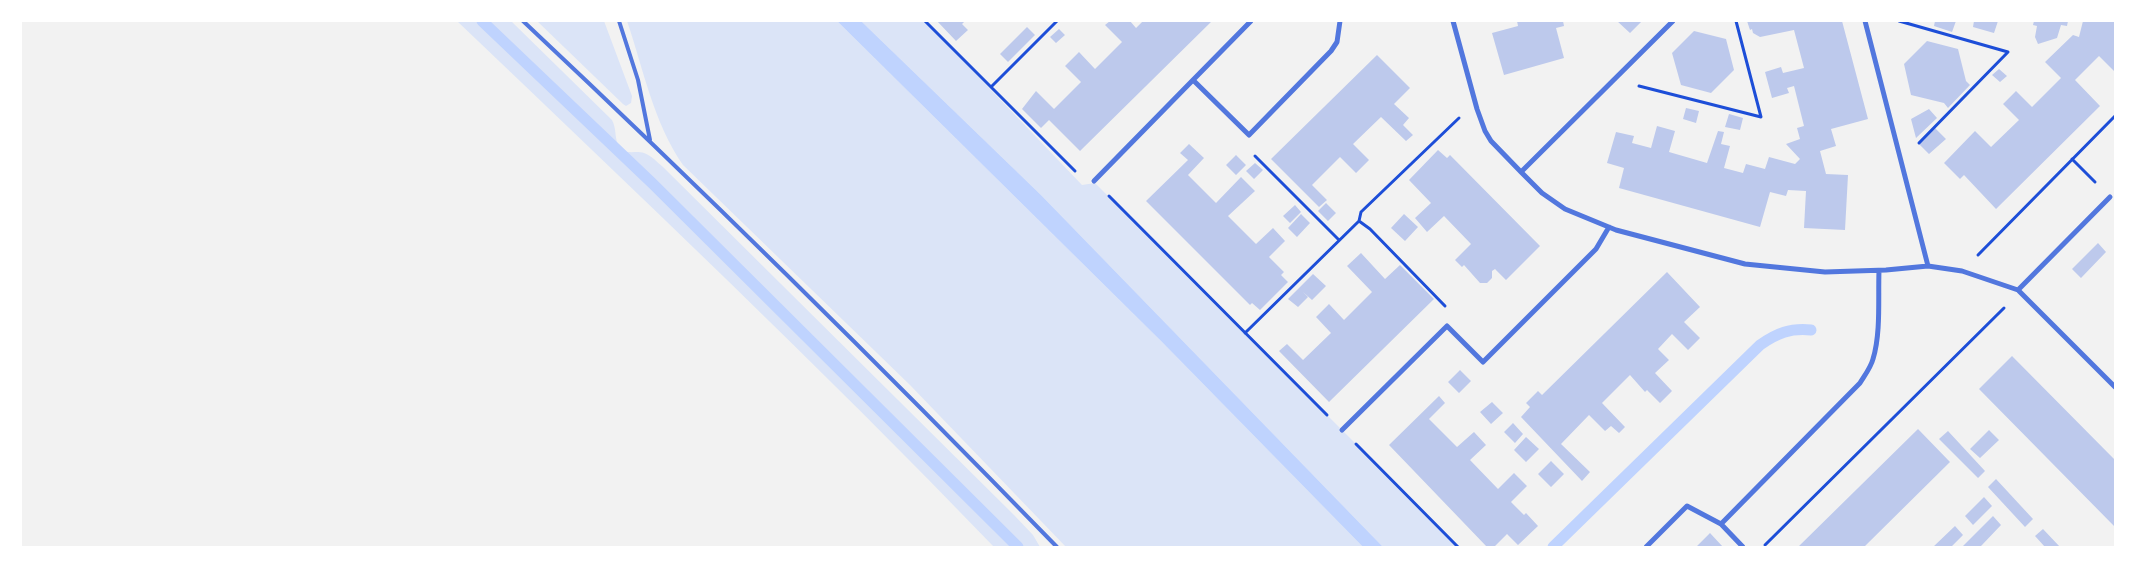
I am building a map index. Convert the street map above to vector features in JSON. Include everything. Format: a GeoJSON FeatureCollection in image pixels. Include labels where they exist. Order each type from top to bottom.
{"type":"FeatureCollection","features":[{"type":"Feature","properties":{"kind":"street"},"geometry":{"type":"LineString","coordinates":[[1094,181],[1251,21]]}},
{"type":"Feature","properties":{"kind":"street"},"geometry":{"type":"LineString","coordinates":[[1193,80],[1249,135],[1331,51],[1337,42],[1340,21]]}},
{"type":"Feature","properties":{"kind":"street"},"geometry":{"type":"LineString","coordinates":[[1453,21],[1475,103],[1481,121],[1491,140],[1520,172],[1553,202],[1580,216],[1609,227],[1745,264],[1825,272],[1879,271],[1928,266],[1962,271],[2018,290],[2115,387]]}},
{"type":"Feature","properties":{"kind":"street"},"geometry":{"type":"LineString","coordinates":[[1520,172],[1673,21]]}},
{"type":"Feature","properties":{"kind":"street"},"geometry":{"type":"LineString","coordinates":[[1864,21],[1928,266]]}},
{"type":"Feature","properties":{"kind":"street"},"geometry":{"type":"LineString","coordinates":[[2018,290],[2110,197]]}},
{"type":"Feature","properties":{"kind":"street"},"geometry":{"type":"LineString","coordinates":[[1342,430],[1447,326],[1483,362],[1596,249],[1609,227]]}},
{"type":"Feature","properties":{"kind":"street"},"geometry":{"type":"LineString","coordinates":[[1721,524],[1860,383],[1868,372],[1876,344],[1879,271]]}},
{"type":"Feature","properties":{"kind":"street"},"geometry":{"type":"LineString","coordinates":[[1646,547],[1687,506],[1721,524],[1743,547]]}},
{"type":"Feature","properties":{"kind":"lane"},"geometry":{"type":"LineString","coordinates":[[523,21],[650,140],[1057,547]]}},
{"type":"Feature","properties":{"kind":"lane"},"geometry":{"type":"LineString","coordinates":[[619,21],[638,80],[650,140]]}},
{"type":"Feature","properties":{"kind":"path"},"geometry":{"type":"LineString","coordinates":[[925,21],[1082,178],[1094,181],[1458,547]]}},
{"type":"Feature","properties":{"kind":"path"},"geometry":{"type":"LineString","coordinates":[[991,87],[1057,21]]}},
{"type":"Feature","properties":{"kind":"path"},"geometry":{"type":"LineString","coordinates":[[1614,80],[1761,117],[1736,21]]}},
{"type":"Feature","properties":{"kind":"path"},"geometry":{"type":"LineString","coordinates":[[1899,21],[2008,52],[1901,161]]}},
{"type":"Feature","properties":{"kind":"path"},"geometry":{"type":"LineString","coordinates":[[1244,333],[1359,221],[1361,212],[1475,103]]}},
{"type":"Feature","properties":{"kind":"path"},"geometry":{"type":"LineString","coordinates":[[1962,271],[2115,116]]}},
{"type":"Feature","properties":{"kind":"path"},"geometry":{"type":"LineString","coordinates":[[1249,135],[1252,152],[1339,240]]}},
{"type":"Feature","properties":{"kind":"path"},"geometry":{"type":"LineString","coordinates":[[1359,221],[1445,305],[1447,326]]}},
{"type":"Feature","properties":{"kind":"path"},"geometry":{"type":"LineString","coordinates":[[1762,547],[2000,312],[2018,290]]}},
{"type":"Feature","properties":{"kind":"shaded area"},"geometry":{"type":"Polygon","coordinates":[[[457,21],[511,21],[612,120],[617,143],[621,149],[627,152],[644,153],[652,157],[663,167],[1014,515],[1033,535],[1040,547],[994,547],[795,347],[457,21]]]}},
{"type":"Feature","properties":{"kind":"shaded area"},"geometry":{"type":"Polygon","coordinates":[[[537,21],[604,21],[632,96],[631,103],[626,106],[623,104],[537,21]]]}},
{"type":"Feature","properties":{"kind":"shaded area"},"geometry":{"type":"Polygon","coordinates":[[[627,21],[837,21],[1162,342],[1363,547],[1066,547],[910,385],[683,165],[664,131],[650,95],[627,21]]]}},
{"type":"Feature","properties":{"kind":"shaded area"},"geometry":{"type":"Polygon","coordinates":[[[861,21],[925,21],[1082,185],[1095,183],[1459,547],[1383,547],[1041,195],[861,21]]]}},
{"type":"Feature","properties":{"kind":"water"},"geometry":{"type":"Polygon","coordinates":[[[837,21],[861,21],[1041,195],[1383,547],[1363,547],[1162,342],[837,21]]]}},
{"type":"Feature","properties":{"kind":"building"},"geometry":{"type":"Polygon","coordinates":[[[937,21],[965,21],[962,24],[968,30],[956,41],[937,21]]]}},
{"type":"Feature","properties":{"kind":"building"},"geometry":{"type":"Polygon","coordinates":[[[1110,21],[1130,21],[1136,28],[1143,21],[1212,21],[1080,151],[1049,120],[1041,128],[1022,109],[1036,91],[1054,109],[1081,82],[1065,66],[1079,52],[1095,69],[1122,42],[1105,25],[1110,21]]]}},
{"type":"Feature","properties":{"kind":"building"},"geometry":{"type":"Polygon","coordinates":[[[1517,21],[1563,21],[1564,26],[1556,28],[1564,58],[1504,75],[1492,33],[1518,26],[1517,21]]]}},
{"type":"Feature","properties":{"kind":"building"},"geometry":{"type":"Polygon","coordinates":[[[1617,21],[1642,21],[1630,33],[1617,21]]]}},
{"type":"Feature","properties":{"kind":"building"},"geometry":{"type":"Polygon","coordinates":[[[1747,21],[1842,21],[1868,119],[1831,129],[1836,146],[1820,151],[1826,174],[1848,175],[1845,230],[1804,228],[1806,191],[1788,190],[1786,196],[1770,192],[1760,227],[1619,188],[1624,168],[1607,163],[1616,132],[1634,136],[1632,143],[1651,148],[1657,126],[1675,131],[1669,152],[1707,163],[1718,131],[1724,132],[1721,144],[1730,146],[1724,168],[1743,173],[1746,164],[1765,169],[1769,157],[1795,164],[1800,159],[1786,144],[1800,139],[1797,128],[1804,126],[1794,86],[1787,88],[1789,93],[1772,98],[1765,72],[1781,67],[1783,73],[1804,68],[1794,30],[1760,37],[1753,33],[1752,29],[1750,30],[1747,21]]]}},
{"type":"Feature","properties":{"kind":"building"},"geometry":{"type":"Polygon","coordinates":[[[1935,21],[1956,21],[1952,32],[1934,26],[1935,21]]]}},
{"type":"Feature","properties":{"kind":"building"},"geometry":{"type":"Polygon","coordinates":[[[1974,21],[1998,21],[1994,33],[1973,27],[1974,21]]]}},
{"type":"Feature","properties":{"kind":"building"},"geometry":{"type":"Polygon","coordinates":[[[2034,21],[2068,21],[2067,26],[2061,25],[2057,38],[2038,44],[2035,37],[2037,26],[2033,25],[2034,21]]]}},
{"type":"Feature","properties":{"kind":"building"},"geometry":{"type":"Polygon","coordinates":[[[2083,21],[2115,21],[2115,72],[2099,56],[2075,80],[2100,106],[1996,209],[1964,175],[1960,179],[1944,163],[1975,131],[1991,147],[2019,120],[2003,104],[2016,91],[2032,107],[2061,78],[2045,62],[2073,35],[2079,37],[2083,21]]]}},
{"type":"Feature","properties":{"kind":"building"},"geometry":{"type":"Polygon","coordinates":[[[1027,27],[1035,35],[1008,62],[1000,54],[1027,27]]]}},
{"type":"Feature","properties":{"kind":"building"},"geometry":{"type":"Polygon","coordinates":[[[1059,29],[1065,35],[1056,43],[1050,37],[1059,29]]]}},
{"type":"Feature","properties":{"kind":"building"},"geometry":{"type":"Polygon","coordinates":[[[1694,31],[1726,39],[1734,70],[1711,93],[1681,85],[1672,53],[1694,31]]]}},
{"type":"Feature","properties":{"kind":"building"},"geometry":{"type":"Polygon","coordinates":[[[1927,41],[1958,49],[1966,81],[1970,85],[1948,108],[1944,103],[1911,95],[1904,64],[1927,41]]]}},
{"type":"Feature","properties":{"kind":"building"},"geometry":{"type":"Polygon","coordinates":[[[1377,55],[1410,88],[1394,104],[1409,118],[1403,125],[1413,135],[1406,141],[1381,117],[1353,144],[1369,160],[1356,173],[1340,157],[1312,185],[1327,200],[1319,207],[1271,159],[1377,55]]]}},
{"type":"Feature","properties":{"kind":"building"},"geometry":{"type":"Polygon","coordinates":[[[1999,69],[2007,76],[2000,82],[1992,75],[1999,69]]]}},
{"type":"Feature","properties":{"kind":"building"},"geometry":{"type":"Polygon","coordinates":[[[1686,108],[1699,111],[1696,123],[1683,119],[1686,108]]]}},
{"type":"Feature","properties":{"kind":"building"},"geometry":{"type":"Polygon","coordinates":[[[1929,109],[1937,118],[1916,138],[1911,119],[1929,109]]]}},
{"type":"Feature","properties":{"kind":"building"},"geometry":{"type":"Polygon","coordinates":[[[1729,114],[1743,118],[1740,130],[1725,127],[1729,114]]]}},
{"type":"Feature","properties":{"kind":"building"},"geometry":{"type":"Polygon","coordinates":[[[1935,128],[1946,139],[1929,154],[1919,144],[1935,128]]]}},
{"type":"Feature","properties":{"kind":"building"},"geometry":{"type":"Polygon","coordinates":[[[1189,144],[1204,158],[1188,175],[1216,203],[1241,177],[1255,191],[1228,216],[1256,244],[1273,228],[1285,241],[1269,257],[1284,272],[1281,275],[1288,282],[1260,310],[1252,303],[1250,305],[1146,201],[1188,160],[1180,153],[1189,144]]]}},
{"type":"Feature","properties":{"kind":"building"},"geometry":{"type":"Polygon","coordinates":[[[1438,150],[1447,158],[1450,155],[1540,246],[1506,280],[1495,269],[1492,271],[1492,278],[1487,283],[1480,283],[1464,265],[1462,267],[1455,260],[1471,244],[1444,216],[1427,232],[1415,218],[1431,203],[1409,180],[1438,150]]]}},
{"type":"Feature","properties":{"kind":"building"},"geometry":{"type":"Polygon","coordinates":[[[1236,155],[1246,165],[1236,175],[1226,165],[1236,155]]]}},
{"type":"Feature","properties":{"kind":"building"},"geometry":{"type":"Polygon","coordinates":[[[1255,163],[1263,170],[1254,179],[1246,171],[1255,163]]]}},
{"type":"Feature","properties":{"kind":"building"},"geometry":{"type":"Polygon","coordinates":[[[1326,203],[1336,213],[1328,221],[1318,211],[1326,203]]]}},
{"type":"Feature","properties":{"kind":"building"},"geometry":{"type":"Polygon","coordinates":[[[1295,205],[1301,212],[1290,223],[1283,216],[1295,205]]]}},
{"type":"Feature","properties":{"kind":"building"},"geometry":{"type":"Polygon","coordinates":[[[1301,214],[1310,223],[1297,237],[1288,228],[1301,214]]]}},
{"type":"Feature","properties":{"kind":"building"},"geometry":{"type":"Polygon","coordinates":[[[1404,214],[1418,227],[1405,241],[1391,228],[1404,214]]]}},
{"type":"Feature","properties":{"kind":"building"},"geometry":{"type":"Polygon","coordinates":[[[2098,243],[2106,252],[2081,278],[2072,269],[2098,243]]]}},
{"type":"Feature","properties":{"kind":"building"},"geometry":{"type":"Polygon","coordinates":[[[1361,253],[1385,279],[1400,265],[1434,299],[1329,402],[1279,351],[1287,344],[1303,360],[1331,333],[1316,317],[1329,304],[1344,320],[1372,292],[1347,266],[1361,253]]]}},
{"type":"Feature","properties":{"kind":"building"},"geometry":{"type":"Polygon","coordinates":[[[1667,272],[1700,307],[1684,322],[1700,338],[1688,350],[1672,334],[1658,349],[1669,360],[1655,373],[1672,391],[1660,403],[1647,390],[1645,392],[1630,375],[1602,403],[1625,427],[1619,433],[1611,426],[1605,431],[1589,415],[1561,444],[1590,472],[1582,481],[1521,417],[1530,407],[1526,403],[1538,391],[1542,395],[1667,272]]]}},
{"type":"Feature","properties":{"kind":"building"},"geometry":{"type":"Polygon","coordinates":[[[1313,274],[1326,286],[1312,300],[1303,292],[1308,297],[1298,307],[1288,299],[1313,274]]]}},
{"type":"Feature","properties":{"kind":"building"},"geometry":{"type":"Polygon","coordinates":[[[2012,356],[2115,460],[2115,527],[1979,389],[2012,356]]]}},
{"type":"Feature","properties":{"kind":"building"},"geometry":{"type":"Polygon","coordinates":[[[1460,370],[1471,381],[1459,393],[1448,382],[1460,370]]]}},
{"type":"Feature","properties":{"kind":"building"},"geometry":{"type":"Polygon","coordinates":[[[1439,396],[1445,403],[1429,419],[1457,447],[1474,432],[1486,445],[1470,460],[1498,489],[1514,473],[1527,486],[1511,502],[1524,515],[1526,513],[1538,526],[1518,545],[1507,534],[1494,547],[1487,547],[1389,445],[1439,396]]]}},
{"type":"Feature","properties":{"kind":"building"},"geometry":{"type":"Polygon","coordinates":[[[1492,402],[1503,413],[1491,424],[1480,412],[1492,402]]]}},
{"type":"Feature","properties":{"kind":"building"},"geometry":{"type":"Polygon","coordinates":[[[1513,423],[1523,434],[1515,443],[1504,432],[1513,423]]]}},
{"type":"Feature","properties":{"kind":"building"},"geometry":{"type":"Polygon","coordinates":[[[1918,429],[1950,462],[1864,547],[1798,547],[1918,429]]]}},
{"type":"Feature","properties":{"kind":"building"},"geometry":{"type":"Polygon","coordinates":[[[1989,430],[1999,440],[1980,458],[1970,449],[1989,430]]]}},
{"type":"Feature","properties":{"kind":"building"},"geometry":{"type":"Polygon","coordinates":[[[1948,431],[1985,471],[1978,478],[1939,439],[1948,431]]]}},
{"type":"Feature","properties":{"kind":"building"},"geometry":{"type":"Polygon","coordinates":[[[1526,437],[1539,449],[1526,462],[1514,450],[1526,437]]]}},
{"type":"Feature","properties":{"kind":"building"},"geometry":{"type":"Polygon","coordinates":[[[1551,461],[1564,474],[1551,487],[1538,474],[1551,461]]]}},
{"type":"Feature","properties":{"kind":"building"},"geometry":{"type":"Polygon","coordinates":[[[1996,479],[2033,519],[2025,527],[1988,487],[1996,479]]]}},
{"type":"Feature","properties":{"kind":"building"},"geometry":{"type":"Polygon","coordinates":[[[1984,497],[1992,506],[1973,525],[1965,516],[1984,497]]]}},
{"type":"Feature","properties":{"kind":"building"},"geometry":{"type":"Polygon","coordinates":[[[1993,516],[2001,525],[1980,547],[1962,547],[1993,516]]]}},
{"type":"Feature","properties":{"kind":"building"},"geometry":{"type":"Polygon","coordinates":[[[1955,526],[1963,535],[1951,547],[1933,547],[1955,526]]]}},
{"type":"Feature","properties":{"kind":"building"},"geometry":{"type":"Polygon","coordinates":[[[2043,529],[2060,547],[2045,547],[2035,536],[2043,529]]]}},
{"type":"Feature","properties":{"kind":"building"},"geometry":{"type":"Polygon","coordinates":[[[1710,533],[1723,547],[1696,547],[1710,533]]]}},
{"type":"Feature","properties":{"kind":"waterway"},"geometry":{"type":"LineString","coordinates":[[482,21],[653,184],[1018,547]]}},
{"type":"Feature","properties":{"kind":"waterway"},"geometry":{"type":"LineString","coordinates":[[1553,547],[1760,345],[1784,332],[1811,330]]}}]}
